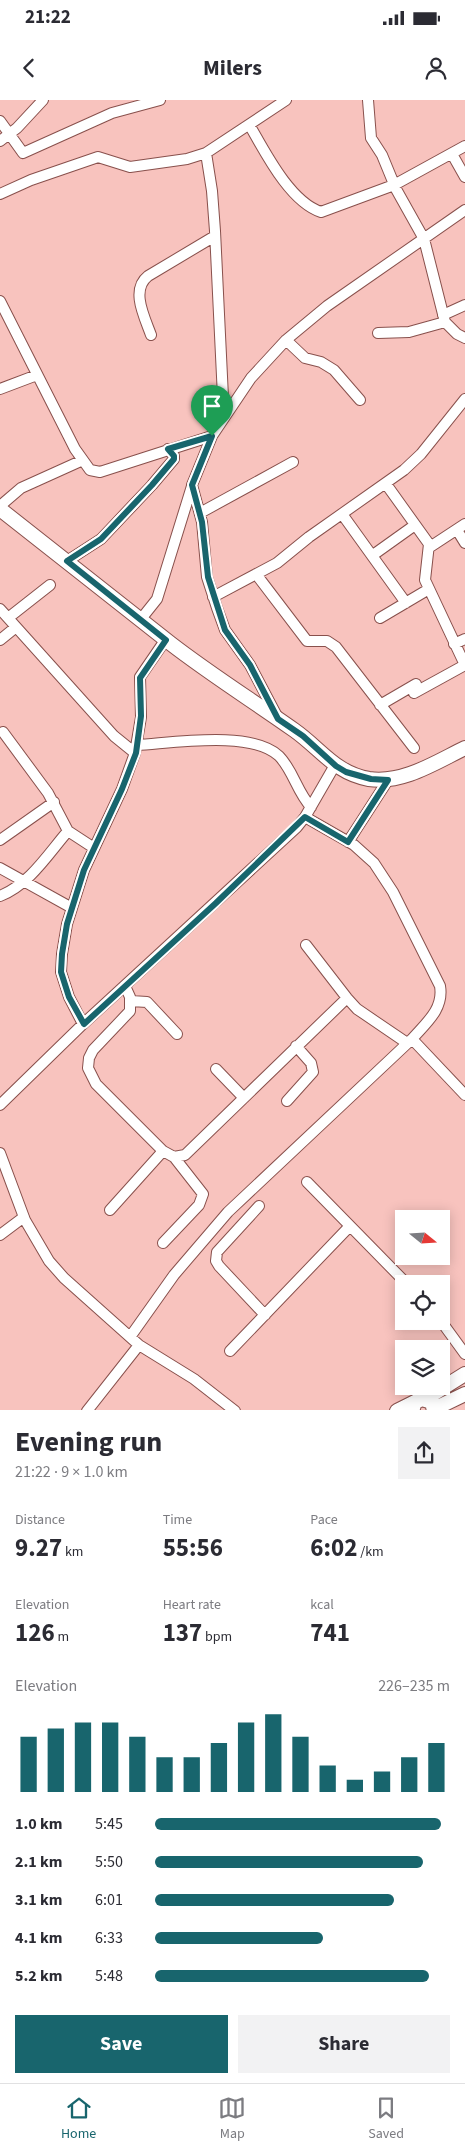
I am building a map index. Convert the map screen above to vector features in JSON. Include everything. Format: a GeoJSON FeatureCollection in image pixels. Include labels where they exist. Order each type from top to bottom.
{"type":"FeatureCollection","features":[{"type":"Feature","properties":{"kind":"street"},"geometry":{"type":"LineString","coordinates":[[0,141],[43,100]]}},
{"type":"Feature","properties":{"kind":"street"},"geometry":{"type":"LineString","coordinates":[[0,120],[23,153],[112,113],[160,100]]}},
{"type":"Feature","properties":{"kind":"street"},"geometry":{"type":"LineString","coordinates":[[0,194],[31,180],[98,157],[104,157],[125,167],[130,167],[187,159],[206,154],[286,100]]}},
{"type":"Feature","properties":{"kind":"street"},"geometry":{"type":"LineString","coordinates":[[368,100],[371,138],[382,155],[394,185],[424,239],[444,318],[457,334],[465,338]]}},
{"type":"Feature","properties":{"kind":"street"},"geometry":{"type":"LineString","coordinates":[[250,126],[278,173],[299,198],[316,210],[325,212],[394,185],[465,146]]}},
{"type":"Feature","properties":{"kind":"street"},"geometry":{"type":"LineString","coordinates":[[206,154],[212,191],[224,418]]}},
{"type":"Feature","properties":{"kind":"street"},"geometry":{"type":"LineString","coordinates":[[452,154],[465,177]]}},
{"type":"Feature","properties":{"kind":"street"},"geometry":{"type":"LineString","coordinates":[[141,619],[157,599],[192,485],[212,436],[251,378],[286,340],[327,306],[465,210]]}},
{"type":"Feature","properties":{"kind":"street"},"geometry":{"type":"LineString","coordinates":[[151,335],[139,292],[142,282],[148,276],[215,236]]}},
{"type":"Feature","properties":{"kind":"street"},"geometry":{"type":"LineString","coordinates":[[0,301],[58,419],[90,470],[100,472],[212,436]]}},
{"type":"Feature","properties":{"kind":"street"},"geometry":{"type":"LineString","coordinates":[[378,332],[409,332],[444,318],[465,305]]}},
{"type":"Feature","properties":{"kind":"street"},"geometry":{"type":"LineString","coordinates":[[286,340],[304,358],[321,362],[334,370],[360,400]]}},
{"type":"Feature","properties":{"kind":"street"},"geometry":{"type":"LineString","coordinates":[[0,389],[37,375]]}},
{"type":"Feature","properties":{"kind":"street"},"geometry":{"type":"LineString","coordinates":[[213,597],[276,563],[404,470],[421,454],[465,399]]}},
{"type":"Feature","properties":{"kind":"street"},"geometry":{"type":"LineString","coordinates":[[67,561],[101,539],[152,485],[174,459],[174,456],[168,449]]}},
{"type":"Feature","properties":{"kind":"street"},"geometry":{"type":"LineString","coordinates":[[83,460],[21,488],[0,508],[166,640],[303,736],[335,765],[346,772],[358,776],[388,780],[420,770],[465,748]]}},
{"type":"Feature","properties":{"kind":"street"},"geometry":{"type":"LineString","coordinates":[[200,513],[292,462]]}},
{"type":"Feature","properties":{"kind":"street"},"geometry":{"type":"LineString","coordinates":[[380,705],[465,665],[429,589],[425,574],[430,547],[386,484]]}},
{"type":"Feature","properties":{"kind":"street"},"geometry":{"type":"LineString","coordinates":[[192,485],[200,513],[208,577],[225,630],[250,665],[278,719]]}},
{"type":"Feature","properties":{"kind":"street"},"geometry":{"type":"LineString","coordinates":[[342,514],[406,603]]}},
{"type":"Feature","properties":{"kind":"street"},"geometry":{"type":"LineString","coordinates":[[373,555],[415,525]]}},
{"type":"Feature","properties":{"kind":"street"},"geometry":{"type":"LineString","coordinates":[[430,547],[461,527],[465,543]]}},
{"type":"Feature","properties":{"kind":"street"},"geometry":{"type":"LineString","coordinates":[[256,574],[307,640],[327,641],[336,647],[414,748]]}},
{"type":"Feature","properties":{"kind":"street"},"geometry":{"type":"LineString","coordinates":[[8,618],[50,585]]}},
{"type":"Feature","properties":{"kind":"street"},"geometry":{"type":"LineString","coordinates":[[380,618],[429,589]]}},
{"type":"Feature","properties":{"kind":"street"},"geometry":{"type":"LineString","coordinates":[[0,609],[114,736],[136,749],[219,740],[262,746],[278,755],[285,763],[301,795],[311,807]]}},
{"type":"Feature","properties":{"kind":"street"},"geometry":{"type":"LineString","coordinates":[[0,640],[16,627]]}},
{"type":"Feature","properties":{"kind":"street"},"geometry":{"type":"LineString","coordinates":[[454,644],[465,639]]}},
{"type":"Feature","properties":{"kind":"street"},"geometry":{"type":"LineString","coordinates":[[84,1024],[69,997],[61,972],[62,954],[72,908],[84,870],[122,789],[136,749],[141,716],[140,678],[166,640]]}},
{"type":"Feature","properties":{"kind":"street"},"geometry":{"type":"LineString","coordinates":[[3,732],[54,802],[68,831],[94,848]]}},
{"type":"Feature","properties":{"kind":"street"},"geometry":{"type":"LineString","coordinates":[[0,1105],[305,817],[335,765]]}},
{"type":"Feature","properties":{"kind":"street"},"geometry":{"type":"LineString","coordinates":[[348,842],[388,780]]}},
{"type":"Feature","properties":{"kind":"street"},"geometry":{"type":"LineString","coordinates":[[0,840],[54,802]]}},
{"type":"Feature","properties":{"kind":"street"},"geometry":{"type":"LineString","coordinates":[[130,1337],[174,1275],[228,1212],[410,1041],[437,1009],[442,994],[440,986],[382,873],[364,852],[305,817]]}},
{"type":"Feature","properties":{"kind":"street"},"geometry":{"type":"LineString","coordinates":[[0,896],[15,889],[33,873],[68,831]]}},
{"type":"Feature","properties":{"kind":"street"},"geometry":{"type":"LineString","coordinates":[[0,868],[72,908]]}},
{"type":"Feature","properties":{"kind":"street"},"geometry":{"type":"LineString","coordinates":[[306,945],[347,998],[365,1015],[410,1041],[465,1095]]}},
{"type":"Feature","properties":{"kind":"street"},"geometry":{"type":"LineString","coordinates":[[125,986],[131,1001],[130,1011],[93,1050],[89,1058],[88,1068],[96,1084],[163,1151],[174,1157],[203,1194],[199,1205],[163,1243]]}},
{"type":"Feature","properties":{"kind":"street"},"geometry":{"type":"LineString","coordinates":[[174,1157],[184,1155],[347,998]]}},
{"type":"Feature","properties":{"kind":"street"},"geometry":{"type":"LineString","coordinates":[[131,1001],[148,1002],[177,1034]]}},
{"type":"Feature","properties":{"kind":"street"},"geometry":{"type":"LineString","coordinates":[[287,1101],[313,1072],[311,1063],[296,1046]]}},
{"type":"Feature","properties":{"kind":"street"},"geometry":{"type":"LineString","coordinates":[[216,1069],[244,1098]]}},
{"type":"Feature","properties":{"kind":"street"},"geometry":{"type":"LineString","coordinates":[[110,1210],[163,1151]]}},
{"type":"Feature","properties":{"kind":"street"},"geometry":{"type":"LineString","coordinates":[[0,1153],[24,1216],[40,1247],[58,1271],[139,1345],[194,1379],[235,1410]]}},
{"type":"Feature","properties":{"kind":"street"},"geometry":{"type":"LineString","coordinates":[[307,1182],[398,1275]]}},
{"type":"Feature","properties":{"kind":"street"},"geometry":{"type":"LineString","coordinates":[[260,1206],[216,1252],[216,1256],[219,1266],[265,1315]]}},
{"type":"Feature","properties":{"kind":"street"},"geometry":{"type":"LineString","coordinates":[[0,1235],[24,1216]]}},
{"type":"Feature","properties":{"kind":"street"},"geometry":{"type":"LineString","coordinates":[[230,1351],[349,1227]]}},
{"type":"Feature","properties":{"kind":"street"},"geometry":{"type":"LineString","coordinates":[[448,1330],[465,1354]]}},
{"type":"Feature","properties":{"kind":"street"},"geometry":{"type":"LineString","coordinates":[[87,1410],[139,1345]]}},
{"type":"Feature","properties":{"kind":"street"},"geometry":{"type":"LineString","coordinates":[[424,1406],[465,1374]]}},
{"type":"Feature","properties":{"kind":"street"},"geometry":{"type":"LineString","coordinates":[[397,1410],[424,1406],[465,1394]]}},
{"type":"Feature","properties":{"kind":"route"},"geometry":{"type":"LineString","coordinates":[[212,436],[192,485],[202,522],[208,577],[225,630],[250,665],[278,719],[303,736],[336,766],[346,772],[371,779],[388,780],[348,842],[305,817],[297,827],[216,903],[84,1024],[69,997],[61,972],[67,924],[84,870],[122,789],[136,753],[141,716],[140,678],[166,640],[67,561],[101,539],[171,464],[174,456],[168,449],[212,436]]}}]}
